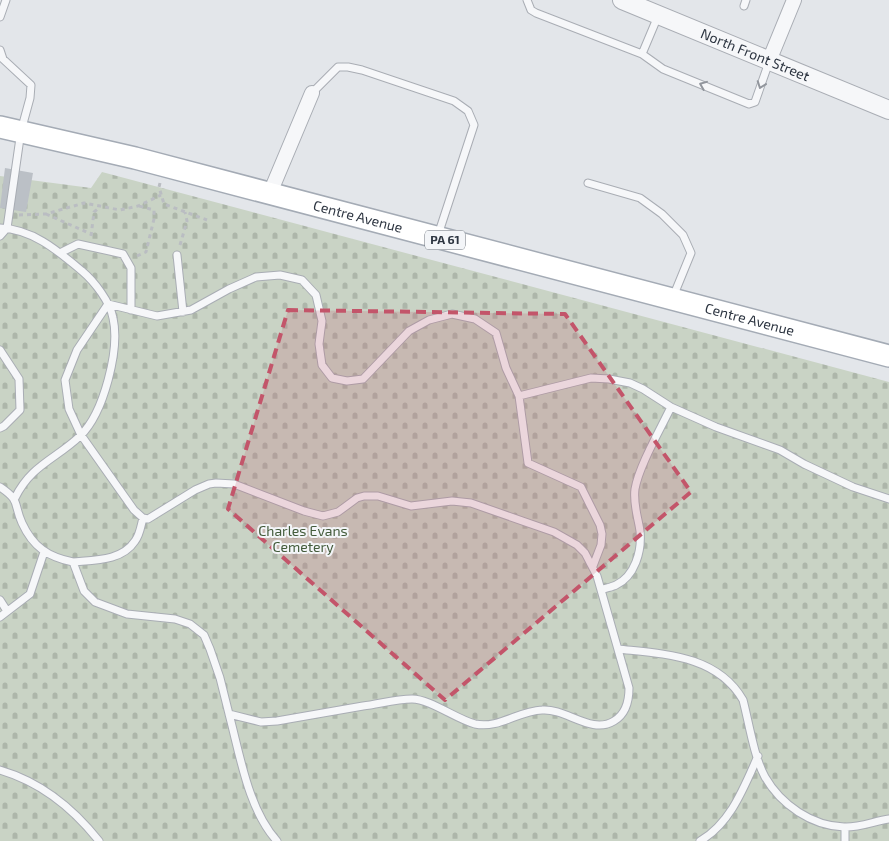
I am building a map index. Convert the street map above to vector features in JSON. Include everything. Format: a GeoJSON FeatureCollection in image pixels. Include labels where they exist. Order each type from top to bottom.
{"type":"FeatureCollection","features":[{"type":"Feature","properties":{"kind":"main road","name":"Centre Avenue"},"geometry":{"type":"LineString","coordinates":[[0,127],[164,165],[889,356]]}},
{"type":"Feature","properties":{"kind":"street","name":"North Front Street"},"geometry":{"type":"LineString","coordinates":[[622,0],[889,110]]}},
{"type":"Feature","properties":{"kind":"street"},"geometry":{"type":"LineString","coordinates":[[769,61],[794,0]]}},
{"type":"Feature","properties":{"kind":"street"},"geometry":{"type":"LineString","coordinates":[[270,193],[312,93]]}},
{"type":"Feature","properties":{"kind":"lane"},"geometry":{"type":"LineString","coordinates":[[0,17],[6,0]]}},
{"type":"Feature","properties":{"kind":"lane"},"geometry":{"type":"LineString","coordinates":[[527,0],[531,10],[536,13],[642,54],[663,69],[749,104],[755,102],[769,61]]}},
{"type":"Feature","properties":{"kind":"lane"},"geometry":{"type":"LineString","coordinates":[[642,54],[658,15]]}},
{"type":"Feature","properties":{"kind":"lane"},"geometry":{"type":"LineString","coordinates":[[0,50],[3,60],[31,86],[30,98],[21,131],[9,216],[0,236]]}},
{"type":"Feature","properties":{"kind":"lane"},"geometry":{"type":"LineString","coordinates":[[312,93],[338,67],[348,67],[454,100],[468,111],[474,125],[437,237]]}},
{"type":"Feature","properties":{"kind":"lane"},"geometry":{"type":"LineString","coordinates":[[588,183],[640,198],[662,214],[683,235],[691,253],[672,300]]}},
{"type":"Feature","properties":{"kind":"lane"},"geometry":{"type":"LineString","coordinates":[[3,228],[28,234],[60,253],[88,276],[108,304],[113,317],[115,334],[110,378],[97,409],[81,435],[29,476],[15,498]]}},
{"type":"Feature","properties":{"kind":"lane"},"geometry":{"type":"LineString","coordinates":[[60,253],[78,244],[123,254],[131,268],[131,310]]}},
{"type":"Feature","properties":{"kind":"lane"},"geometry":{"type":"LineString","coordinates":[[177,255],[183,312]]}},
{"type":"Feature","properties":{"kind":"lane"},"geometry":{"type":"LineString","coordinates":[[108,304],[158,316],[191,310],[229,289],[256,277],[280,275],[302,280],[316,295],[322,321],[319,344],[322,366],[332,378],[347,381],[363,378],[408,331],[429,320],[452,314],[475,319],[496,333],[506,368],[519,396],[528,463],[581,487],[600,524],[602,534],[601,545],[593,566]]}},
{"type":"Feature","properties":{"kind":"lane"},"geometry":{"type":"LineString","coordinates":[[108,304],[77,350],[66,380],[69,409],[81,435],[126,500],[143,518],[148,519],[196,490],[216,483],[234,484],[304,511],[323,516],[338,512],[357,498],[364,496],[378,496],[411,506],[456,501],[471,503],[554,532],[577,545],[585,553],[593,566],[630,688],[628,702],[623,714],[610,723],[596,725],[555,711],[542,710],[520,715],[502,722],[484,725],[466,721],[415,699],[276,721],[261,722],[229,714]]}},
{"type":"Feature","properties":{"kind":"lane"},"geometry":{"type":"LineString","coordinates":[[0,350],[19,379],[20,410],[0,428]]}},
{"type":"Feature","properties":{"kind":"lane"},"geometry":{"type":"LineString","coordinates":[[519,396],[591,378],[608,379],[636,386],[671,407],[716,427],[780,450],[804,464],[853,487],[889,499]]}},
{"type":"Feature","properties":{"kind":"lane"},"geometry":{"type":"LineString","coordinates":[[601,590],[622,581],[630,572],[637,559],[640,538],[635,489],[640,473],[671,407]]}},
{"type":"Feature","properties":{"kind":"lane"},"geometry":{"type":"LineString","coordinates":[[0,487],[15,498],[22,522],[30,537],[44,552],[56,559],[73,562],[101,560],[124,553],[136,540],[143,518]]}},
{"type":"Feature","properties":{"kind":"lane"},"geometry":{"type":"LineString","coordinates":[[0,617],[30,594],[44,552]]}},
{"type":"Feature","properties":{"kind":"lane"},"geometry":{"type":"LineString","coordinates":[[73,562],[84,591],[95,602],[127,614],[175,619],[190,624],[204,635],[220,678],[251,794],[262,820],[277,841]]}},
{"type":"Feature","properties":{"kind":"lane"},"geometry":{"type":"LineString","coordinates":[[0,600],[7,611]]}},
{"type":"Feature","properties":{"kind":"lane"},"geometry":{"type":"LineString","coordinates":[[618,649],[680,656],[718,672],[739,693],[766,778],[787,803],[806,817],[829,825],[845,827],[889,819]]}},
{"type":"Feature","properties":{"kind":"lane"},"geometry":{"type":"LineString","coordinates":[[700,841],[716,828],[733,808],[758,756]]}},
{"type":"Feature","properties":{"kind":"lane"},"geometry":{"type":"LineString","coordinates":[[0,770],[28,780],[49,793],[69,808],[99,841]]}},
{"type":"Feature","properties":{"kind":"lane"},"geometry":{"type":"LineString","coordinates":[[845,827],[845,841]]}},
{"type":"Feature","properties":{"kind":"path"},"geometry":{"type":"LineString","coordinates":[[164,165],[159,187],[164,204],[207,220]]}},
{"type":"Feature","properties":{"kind":"path"},"geometry":{"type":"LineString","coordinates":[[9,216],[46,214],[84,203],[120,210],[138,206],[161,195]]}},
{"type":"Feature","properties":{"kind":"path"},"geometry":{"type":"LineString","coordinates":[[90,247],[94,212],[100,206]]}},
{"type":"Feature","properties":{"kind":"path"},"geometry":{"type":"LineString","coordinates":[[127,262],[146,252],[154,218],[154,210],[138,206]]}},
{"type":"Feature","properties":{"kind":"path"},"geometry":{"type":"LineString","coordinates":[[177,255],[187,221],[185,212]]}},
{"type":"Feature","properties":{"kind":"path"},"geometry":{"type":"LineString","coordinates":[[46,214],[92,234]]}},
{"type":"Feature","properties":{"kind":"highlighted area"},"geometry":{"type":"Polygon","coordinates":[[[288,310],[565,314],[691,492],[445,700],[228,509],[288,310]]]}},
{"type":"Feature","properties":{"kind":"green space","name":"Charles Evans Cemetery"},"geometry":{"type":"Polygon","coordinates":[[[102,172],[889,382],[889,841],[0,841],[0,176],[91,188],[102,172]]]}},
{"type":"Feature","properties":{"kind":"building"},"geometry":{"type":"Polygon","coordinates":[[[5,168],[33,173],[26,212],[0,208],[5,168]]]}}]}
